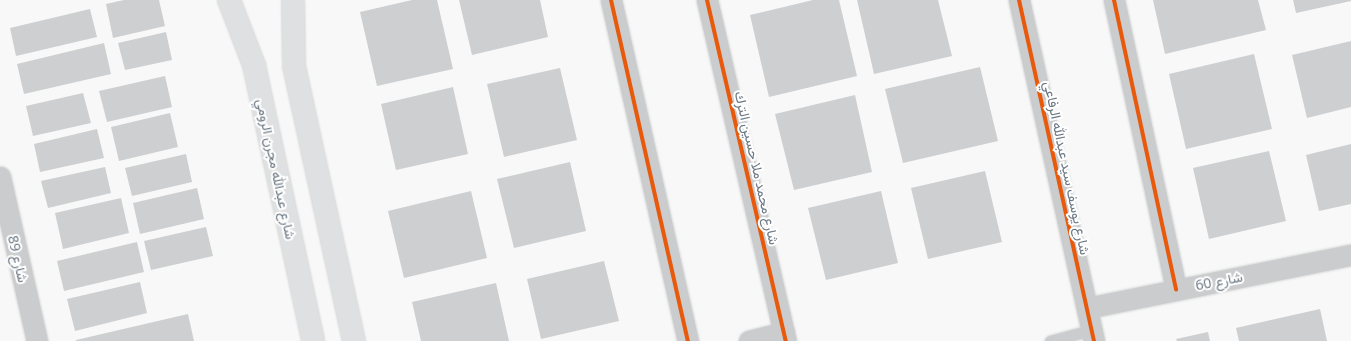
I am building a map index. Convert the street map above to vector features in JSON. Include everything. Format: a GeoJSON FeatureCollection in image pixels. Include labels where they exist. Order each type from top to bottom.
{"type":"FeatureCollection","features":[{"type":"Feature","properties":{"kind":"main road","name":"شارع عبدالله مجرن الرومي"},"geometry":{"type":"LineString","coordinates":[[229,0],[254,65],[313,341]]}},
{"type":"Feature","properties":{"kind":"main road"},"geometry":{"type":"LineString","coordinates":[[293,0],[294,66],[354,341]]}},
{"type":"Feature","properties":{"kind":"street"},"geometry":{"type":"LineString","coordinates":[[611,0],[688,341]]}},
{"type":"Feature","properties":{"kind":"street","name":"شارع محمد ملا حسين الترك"},"geometry":{"type":"LineString","coordinates":[[707,0],[785,337]]}},
{"type":"Feature","properties":{"kind":"street","name":"شارع يوسف سيد عبدالله الرفاعي"},"geometry":{"type":"LineString","coordinates":[[1019,0],[1093,336]]}},
{"type":"Feature","properties":{"kind":"street"},"geometry":{"type":"LineString","coordinates":[[1114,0],[1176,289]]}},
{"type":"Feature","properties":{"kind":"street","name":"شارع 89"},"geometry":{"type":"LineString","coordinates":[[0,177],[37,341]]}},
{"type":"Feature","properties":{"kind":"street","name":"شارع 60"},"geometry":{"type":"LineString","coordinates":[[1087,308],[1351,255]]}},
{"type":"Feature","properties":{"kind":"street"},"geometry":{"type":"LineString","coordinates":[[749,341],[785,337]]}},
{"type":"Feature","properties":{"kind":"lane"},"geometry":{"type":"LineString","coordinates":[[1050,341],[1093,336]]}},
{"type":"Feature","properties":{"kind":"building"},"geometry":{"type":"Polygon","coordinates":[[[124,0],[159,0],[165,26],[113,38],[106,4],[124,0]]]}},
{"type":"Feature","properties":{"kind":"building"},"geometry":{"type":"Polygon","coordinates":[[[412,0],[437,0],[453,69],[377,86],[360,12],[412,0]]]}},
{"type":"Feature","properties":{"kind":"building"},"geometry":{"type":"Polygon","coordinates":[[[459,0],[540,0],[548,37],[472,55],[459,0]]]}},
{"type":"Feature","properties":{"kind":"building"},"geometry":{"type":"Polygon","coordinates":[[[813,0],[839,0],[857,76],[769,97],[750,15],[813,0]]]}},
{"type":"Feature","properties":{"kind":"building"},"geometry":{"type":"Polygon","coordinates":[[[857,0],[938,0],[952,56],[874,74],[857,0]]]}},
{"type":"Feature","properties":{"kind":"building"},"geometry":{"type":"Polygon","coordinates":[[[1153,0],[1258,0],[1266,30],[1165,54],[1153,0]]]}},
{"type":"Feature","properties":{"kind":"building"},"geometry":{"type":"Polygon","coordinates":[[[1293,0],[1351,0],[1351,1],[1296,13],[1293,0]]]}},
{"type":"Feature","properties":{"kind":"building"},"geometry":{"type":"Polygon","coordinates":[[[90,9],[97,37],[16,56],[10,28],[90,9]]]}},
{"type":"Feature","properties":{"kind":"building"},"geometry":{"type":"Polygon","coordinates":[[[166,32],[172,60],[125,70],[118,43],[166,32]]]}},
{"type":"Feature","properties":{"kind":"building"},"geometry":{"type":"Polygon","coordinates":[[[1351,41],[1351,107],[1307,118],[1292,55],[1351,41]]]}},
{"type":"Feature","properties":{"kind":"building"},"geometry":{"type":"Polygon","coordinates":[[[104,43],[111,74],[24,94],[17,64],[104,43]]]}},
{"type":"Feature","properties":{"kind":"building"},"geometry":{"type":"Polygon","coordinates":[[[1254,54],[1272,129],[1186,149],[1169,74],[1254,54]]]}},
{"type":"Feature","properties":{"kind":"building"},"geometry":{"type":"Polygon","coordinates":[[[980,67],[998,141],[903,163],[885,89],[980,67]]]}},
{"type":"Feature","properties":{"kind":"building"},"geometry":{"type":"Polygon","coordinates":[[[560,68],[577,140],[504,157],[487,84],[560,68]]]}},
{"type":"Feature","properties":{"kind":"building"},"geometry":{"type":"Polygon","coordinates":[[[165,76],[172,107],[107,122],[99,91],[165,76]]]}},
{"type":"Feature","properties":{"kind":"building"},"geometry":{"type":"Polygon","coordinates":[[[453,87],[468,154],[396,170],[381,104],[453,87]]]}},
{"type":"Feature","properties":{"kind":"building"},"geometry":{"type":"Polygon","coordinates":[[[83,93],[91,123],[33,136],[26,106],[83,93]]]}},
{"type":"Feature","properties":{"kind":"building"},"geometry":{"type":"Polygon","coordinates":[[[855,95],[872,172],[794,190],[775,114],[855,95]]]}},
{"type":"Feature","properties":{"kind":"building"},"geometry":{"type":"Polygon","coordinates":[[[170,113],[178,147],[119,161],[111,127],[170,113]]]}},
{"type":"Feature","properties":{"kind":"building"},"geometry":{"type":"Polygon","coordinates":[[[97,129],[104,158],[40,172],[34,144],[97,129]]]}},
{"type":"Feature","properties":{"kind":"building"},"geometry":{"type":"Polygon","coordinates":[[[1351,144],[1351,204],[1319,211],[1306,155],[1351,144]]]}},
{"type":"Feature","properties":{"kind":"building"},"geometry":{"type":"Polygon","coordinates":[[[1269,151],[1286,221],[1209,239],[1193,168],[1269,151]]]}},
{"type":"Feature","properties":{"kind":"building"},"geometry":{"type":"Polygon","coordinates":[[[186,154],[192,182],[132,196],[125,168],[186,154]]]}},
{"type":"Feature","properties":{"kind":"building"},"geometry":{"type":"Polygon","coordinates":[[[570,162],[586,231],[514,248],[497,179],[570,162]]]}},
{"type":"Feature","properties":{"kind":"building"},"geometry":{"type":"Polygon","coordinates":[[[105,167],[111,193],[48,208],[41,181],[105,167]]]}},
{"type":"Feature","properties":{"kind":"building"},"geometry":{"type":"Polygon","coordinates":[[[985,171],[1002,242],[928,259],[911,188],[985,171]]]}},
{"type":"Feature","properties":{"kind":"building"},"geometry":{"type":"Polygon","coordinates":[[[197,188],[204,219],[140,234],[133,203],[197,188]]]}},
{"type":"Feature","properties":{"kind":"building"},"geometry":{"type":"Polygon","coordinates":[[[471,191],[487,258],[404,278],[388,211],[471,191]]]}},
{"type":"Feature","properties":{"kind":"building"},"geometry":{"type":"Polygon","coordinates":[[[881,191],[898,263],[826,280],[808,208],[881,191]]]}},
{"type":"Feature","properties":{"kind":"building"},"geometry":{"type":"Polygon","coordinates":[[[121,198],[129,233],[63,249],[55,213],[121,198]]]}},
{"type":"Feature","properties":{"kind":"building"},"geometry":{"type":"Polygon","coordinates":[[[206,227],[213,256],[151,270],[144,241],[206,227]]]}},
{"type":"Feature","properties":{"kind":"building"},"geometry":{"type":"Polygon","coordinates":[[[137,242],[144,272],[64,291],[57,261],[137,242]]]}},
{"type":"Feature","properties":{"kind":"building"},"geometry":{"type":"Polygon","coordinates":[[[604,261],[619,321],[541,339],[527,279],[604,261]]]}},
{"type":"Feature","properties":{"kind":"building"},"geometry":{"type":"Polygon","coordinates":[[[140,282],[147,313],[75,331],[67,299],[140,282]]]}},
{"type":"Feature","properties":{"kind":"building"},"geometry":{"type":"Polygon","coordinates":[[[496,283],[509,341],[421,341],[412,302],[496,283]]]}},
{"type":"Feature","properties":{"kind":"building"},"geometry":{"type":"Polygon","coordinates":[[[1320,309],[1327,341],[1239,341],[1236,328],[1320,309]]]}},
{"type":"Feature","properties":{"kind":"building"},"geometry":{"type":"Polygon","coordinates":[[[188,314],[194,341],[76,341],[76,340],[188,314]]]}},
{"type":"Feature","properties":{"kind":"building"},"geometry":{"type":"Polygon","coordinates":[[[1208,332],[1210,341],[1177,341],[1176,339],[1208,332]]]}},
{"type":"Feature","properties":{"kind":"cycle path"},"geometry":{"type":"LineString","coordinates":[[611,0],[688,341]]}},
{"type":"Feature","properties":{"kind":"cycle path"},"geometry":{"type":"LineString","coordinates":[[707,0],[786,341]]}},
{"type":"Feature","properties":{"kind":"cycle path"},"geometry":{"type":"LineString","coordinates":[[1019,0],[1094,341]]}},
{"type":"Feature","properties":{"kind":"cycle path"},"geometry":{"type":"LineString","coordinates":[[1114,0],[1176,289]]}}]}
